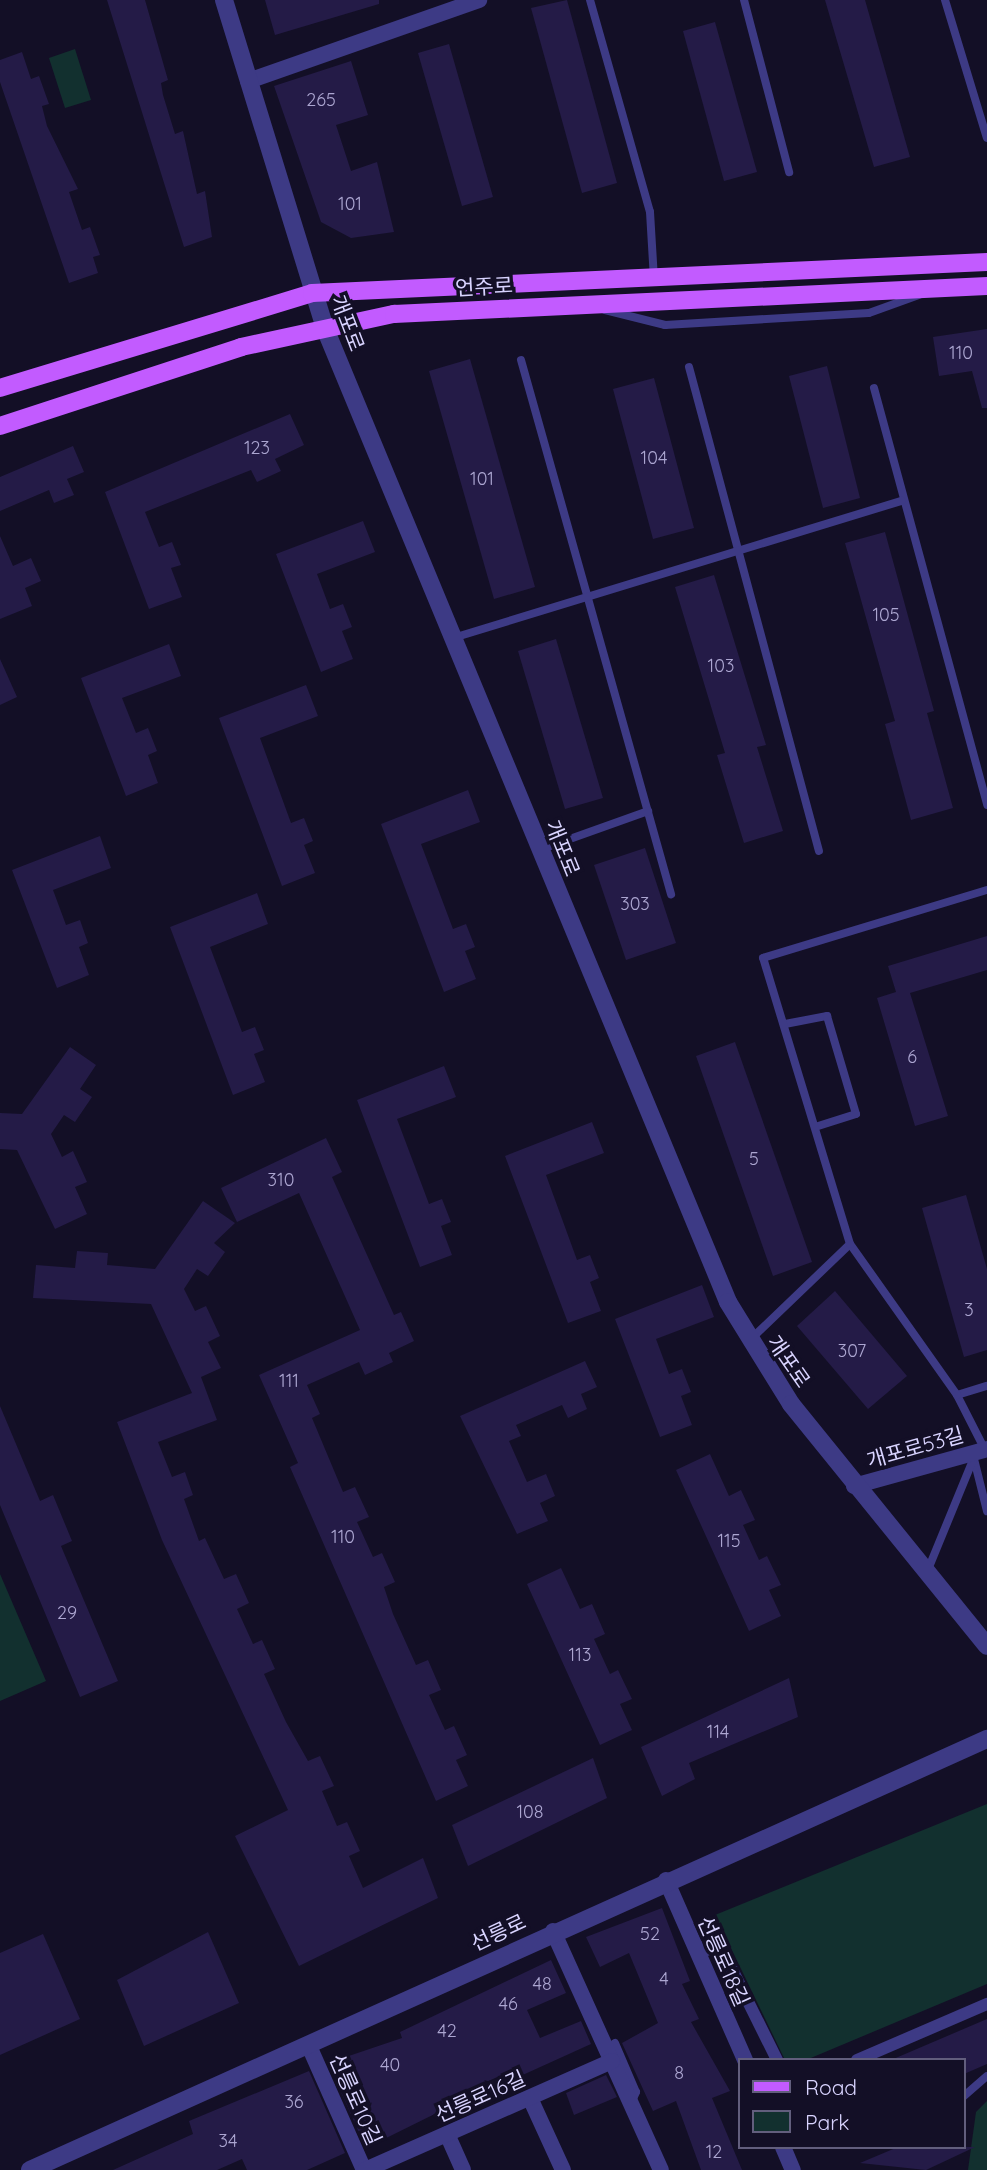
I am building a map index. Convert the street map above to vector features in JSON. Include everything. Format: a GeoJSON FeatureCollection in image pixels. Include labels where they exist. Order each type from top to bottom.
{"type":"FeatureCollection","features":[{"type":"Feature","properties":{"kind":"main road","name":"언주로"},"geometry":{"type":"LineString","coordinates":[[0,388],[312,293],[987,262]]}},
{"type":"Feature","properties":{"kind":"main road","name":"언주로"},"geometry":{"type":"LineString","coordinates":[[0,426],[324,326],[394,314],[987,286]]}},
{"type":"Feature","properties":{"kind":"street","name":"개포로"},"geometry":{"type":"LineString","coordinates":[[224,0],[324,326],[539,850],[748,1342],[854,1486],[925,1575],[987,1646]]}},
{"type":"Feature","properties":{"kind":"street"},"geometry":{"type":"LineString","coordinates":[[248,81],[479,0]]}},
{"type":"Feature","properties":{"kind":"street","name":"개포로53길"},"geometry":{"type":"LineString","coordinates":[[854,1486],[983,1451]]}},
{"type":"Feature","properties":{"kind":"street","name":"선릉로"},"geometry":{"type":"LineString","coordinates":[[35,2169],[309,2046],[553,1931],[987,1739]]}},
{"type":"Feature","properties":{"kind":"street","name":"선릉로18길"},"geometry":{"type":"LineString","coordinates":[[666,1880],[744,2058]]}},
{"type":"Feature","properties":{"kind":"street"},"geometry":{"type":"LineString","coordinates":[[553,1931],[661,2170]]}},
{"type":"Feature","properties":{"kind":"street"},"geometry":{"type":"LineString","coordinates":[[706,1950],[720,1945],[776,2058]]}},
{"type":"Feature","properties":{"kind":"street"},"geometry":{"type":"LineString","coordinates":[[862,2058],[987,2004]]}},
{"type":"Feature","properties":{"kind":"street","name":"선릉로10길"},"geometry":{"type":"LineString","coordinates":[[309,2046],[364,2170]]}},
{"type":"Feature","properties":{"kind":"street","name":"선릉로16길"},"geometry":{"type":"LineString","coordinates":[[364,2170],[612,2061]]}},
{"type":"Feature","properties":{"kind":"street"},"geometry":{"type":"LineString","coordinates":[[530,2098],[563,2170]]}},
{"type":"Feature","properties":{"kind":"street"},"geometry":{"type":"LineString","coordinates":[[446,2134],[463,2170]]}},
{"type":"Feature","properties":{"kind":"street"},"geometry":{"type":"LineString","coordinates":[[784,2149],[793,2170]]}},
{"type":"Feature","properties":{"kind":"lane"},"geometry":{"type":"LineString","coordinates":[[590,0],[650,212],[654,279]]}},
{"type":"Feature","properties":{"kind":"lane"},"geometry":{"type":"LineString","coordinates":[[744,0],[789,172]]}},
{"type":"Feature","properties":{"kind":"lane"},"geometry":{"type":"LineString","coordinates":[[946,0],[987,138]]}},
{"type":"Feature","properties":{"kind":"lane"},"geometry":{"type":"LineString","coordinates":[[521,359],[671,894]]}},
{"type":"Feature","properties":{"kind":"lane"},"geometry":{"type":"LineString","coordinates":[[689,367],[819,851]]}},
{"type":"Feature","properties":{"kind":"lane"},"geometry":{"type":"LineString","coordinates":[[874,388],[902,501],[987,805]]}},
{"type":"Feature","properties":{"kind":"lane"},"geometry":{"type":"LineString","coordinates":[[452,638],[736,547],[902,501]]}},
{"type":"Feature","properties":{"kind":"lane"},"geometry":{"type":"LineString","coordinates":[[539,850],[648,811]]}},
{"type":"Feature","properties":{"kind":"lane"},"geometry":{"type":"LineString","coordinates":[[987,890],[763,958],[850,1244],[957,1395],[983,1451],[987,1511]]}},
{"type":"Feature","properties":{"kind":"lane"},"geometry":{"type":"LineString","coordinates":[[785,1024],[827,1016],[856,1114],[815,1127]]}},
{"type":"Feature","properties":{"kind":"lane"},"geometry":{"type":"LineString","coordinates":[[748,1342],[850,1244]]}},
{"type":"Feature","properties":{"kind":"lane"},"geometry":{"type":"LineString","coordinates":[[957,1395],[987,1386]]}},
{"type":"Feature","properties":{"kind":"lane"},"geometry":{"type":"LineString","coordinates":[[925,1575],[983,1451]]}},
{"type":"Feature","properties":{"kind":"lane"},"geometry":{"type":"LineString","coordinates":[[615,2043],[636,2092],[631,2103]]}},
{"type":"Feature","properties":{"kind":"lane"},"geometry":{"type":"LineString","coordinates":[[966,2094],[987,2076]]}},
{"type":"Feature","properties":{"kind":"green space"},"geometry":{"type":"Polygon","coordinates":[[[75,49],[91,100],[65,108],[49,58],[75,49]]]}},
{"type":"Feature","properties":{"kind":"green space"},"geometry":{"type":"Polygon","coordinates":[[[0,1574],[46,1681],[0,1701],[0,1574]]]}},
{"type":"Feature","properties":{"kind":"green space"},"geometry":{"type":"Polygon","coordinates":[[[987,1804],[987,1984],[811,2058],[784,2058],[715,1915],[987,1804]]]}},
{"type":"Feature","properties":{"kind":"green space"},"geometry":{"type":"Polygon","coordinates":[[[987,2101],[987,2170],[968,2170],[976,2112],[987,2101]]]}},
{"type":"Feature","properties":{"kind":"building"},"geometry":{"type":"Polygon","coordinates":[[[107,0],[145,0],[168,80],[161,83],[163,95],[175,134],[183,131],[197,194],[205,191],[212,237],[184,247],[107,0]]]}},
{"type":"Feature","properties":{"kind":"building"},"geometry":{"type":"Polygon","coordinates":[[[265,0],[379,0],[379,4],[275,35],[265,0]]]}},
{"type":"Feature","properties":{"kind":"building"},"geometry":{"type":"Polygon","coordinates":[[[567,0],[617,183],[582,193],[531,8],[567,0]]]}},
{"type":"Feature","properties":{"kind":"building"},"geometry":{"type":"Polygon","coordinates":[[[825,0],[865,0],[910,157],[874,167],[825,0]]]}},
{"type":"Feature","properties":{"kind":"building"},"geometry":{"type":"Polygon","coordinates":[[[715,22],[757,172],[724,181],[683,31],[715,22]]]}},
{"type":"Feature","properties":{"kind":"building"},"geometry":{"type":"Polygon","coordinates":[[[449,44],[493,197],[462,206],[418,53],[449,44]]]}},
{"type":"Feature","properties":{"kind":"building"},"geometry":{"type":"Polygon","coordinates":[[[22,52],[31,79],[39,76],[49,104],[42,106],[47,126],[78,189],[69,192],[82,230],[90,227],[100,255],[93,257],[98,273],[69,283],[0,82],[0,60],[22,52]]]}},
{"type":"Feature","properties":{"kind":"building"},"geometry":{"type":"Polygon","coordinates":[[[351,61],[368,115],[336,125],[351,171],[377,162],[394,232],[351,238],[321,222],[274,86],[351,61]]]}},
{"type":"Feature","properties":{"kind":"building"},"geometry":{"type":"Polygon","coordinates":[[[987,329],[987,408],[982,408],[972,371],[939,376],[933,337],[987,329]]]}},
{"type":"Feature","properties":{"kind":"building"},"geometry":{"type":"Polygon","coordinates":[[[470,359],[535,587],[494,599],[429,371],[470,359]]]}},
{"type":"Feature","properties":{"kind":"building"},"geometry":{"type":"Polygon","coordinates":[[[827,366],[860,498],[823,508],[789,376],[827,366]]]}},
{"type":"Feature","properties":{"kind":"building"},"geometry":{"type":"Polygon","coordinates":[[[654,378],[694,528],[653,539],[613,389],[654,378]]]}},
{"type":"Feature","properties":{"kind":"building"},"geometry":{"type":"Polygon","coordinates":[[[290,414],[304,445],[275,459],[281,471],[257,482],[251,470],[145,512],[159,547],[172,542],[181,565],[171,568],[182,597],[149,609],[105,492],[290,414]]]}},
{"type":"Feature","properties":{"kind":"building"},"geometry":{"type":"Polygon","coordinates":[[[73,446],[84,472],[67,479],[74,495],[54,503],[49,490],[0,511],[0,477],[73,446]]]}},
{"type":"Feature","properties":{"kind":"building"},"geometry":{"type":"Polygon","coordinates":[[[363,521],[375,552],[317,574],[330,609],[343,604],[352,627],[342,631],[353,659],[321,672],[276,554],[363,521]]]}},
{"type":"Feature","properties":{"kind":"building"},"geometry":{"type":"Polygon","coordinates":[[[885,532],[934,711],[927,713],[953,808],[911,820],[885,724],[895,721],[845,543],[885,532]]]}},
{"type":"Feature","properties":{"kind":"building"},"geometry":{"type":"Polygon","coordinates":[[[0,536],[13,566],[31,558],[41,581],[25,588],[32,606],[0,619],[0,536]]]}},
{"type":"Feature","properties":{"kind":"building"},"geometry":{"type":"Polygon","coordinates":[[[714,575],[766,745],[757,747],[783,831],[744,843],[717,755],[725,753],[675,587],[714,575]]]}},
{"type":"Feature","properties":{"kind":"building"},"geometry":{"type":"Polygon","coordinates":[[[556,639],[603,798],[565,809],[518,651],[556,639]]]}},
{"type":"Feature","properties":{"kind":"building"},"geometry":{"type":"Polygon","coordinates":[[[169,644],[181,676],[122,698],[136,733],[148,728],[157,751],[148,755],[158,783],[126,796],[81,678],[169,644]]]}},
{"type":"Feature","properties":{"kind":"building"},"geometry":{"type":"Polygon","coordinates":[[[0,659],[17,697],[0,705],[0,659]]]}},
{"type":"Feature","properties":{"kind":"building"},"geometry":{"type":"Polygon","coordinates":[[[306,685],[318,716],[260,738],[291,823],[304,818],[313,841],[304,845],[315,873],[282,886],[219,718],[306,685]]]}},
{"type":"Feature","properties":{"kind":"building"},"geometry":{"type":"Polygon","coordinates":[[[468,790],[480,822],[421,844],[453,929],[466,924],[475,947],[465,951],[476,979],[444,992],[381,824],[468,790]]]}},
{"type":"Feature","properties":{"kind":"building"},"geometry":{"type":"Polygon","coordinates":[[[100,836],[111,868],[53,890],[66,925],[80,920],[88,943],[79,947],[89,975],[57,988],[12,870],[100,836]]]}},
{"type":"Feature","properties":{"kind":"building"},"geometry":{"type":"Polygon","coordinates":[[[645,848],[676,943],[626,960],[594,865],[645,848]]]}},
{"type":"Feature","properties":{"kind":"building"},"geometry":{"type":"Polygon","coordinates":[[[257,893],[268,924],[210,947],[242,1032],[255,1027],[264,1050],[254,1054],[265,1082],[233,1095],[170,927],[257,893]]]}},
{"type":"Feature","properties":{"kind":"building"},"geometry":{"type":"Polygon","coordinates":[[[987,936],[987,970],[910,993],[948,1116],[915,1126],[877,998],[896,992],[888,966],[987,936]]]}},
{"type":"Feature","properties":{"kind":"building"},"geometry":{"type":"Polygon","coordinates":[[[735,1042],[812,1262],[773,1276],[696,1056],[735,1042]]]}},
{"type":"Feature","properties":{"kind":"building"},"geometry":{"type":"Polygon","coordinates":[[[70,1047],[96,1065],[80,1089],[92,1097],[75,1122],[64,1115],[51,1134],[62,1157],[73,1151],[87,1182],[75,1187],[87,1214],[55,1229],[17,1150],[0,1149],[0,1113],[22,1114],[70,1047]]]}},
{"type":"Feature","properties":{"kind":"building"},"geometry":{"type":"Polygon","coordinates":[[[444,1066],[456,1097],[397,1119],[429,1204],[442,1199],[451,1222],[441,1226],[452,1255],[420,1267],[357,1100],[444,1066]]]}},
{"type":"Feature","properties":{"kind":"building"},"geometry":{"type":"Polygon","coordinates":[[[592,1122],[604,1153],[546,1175],[577,1260],[590,1255],[599,1278],[590,1282],[601,1311],[568,1323],[505,1156],[592,1122]]]}},
{"type":"Feature","properties":{"kind":"building"},"geometry":{"type":"Polygon","coordinates":[[[326,1138],[342,1172],[332,1177],[394,1315],[401,1312],[414,1341],[389,1353],[393,1362],[365,1375],[359,1362],[307,1385],[320,1414],[312,1418],[343,1492],[355,1487],[369,1517],[357,1522],[373,1557],[382,1553],[395,1582],[384,1587],[393,1614],[416,1665],[428,1660],[441,1690],[429,1695],[445,1730],[454,1726],[467,1755],[456,1760],[468,1786],[436,1801],[290,1467],[298,1463],[259,1375],[360,1330],[299,1193],[237,1222],[221,1188],[326,1138]]]}},
{"type":"Feature","properties":{"kind":"building"},"geometry":{"type":"Polygon","coordinates":[[[966,1195],[987,1269],[987,1350],[964,1357],[922,1208],[966,1195]]]}},
{"type":"Feature","properties":{"kind":"building"},"geometry":{"type":"Polygon","coordinates":[[[203,1201],[235,1223],[214,1243],[225,1252],[208,1276],[197,1269],[184,1289],[195,1311],[206,1306],[220,1336],[208,1342],[221,1368],[201,1377],[217,1420],[158,1442],[172,1477],[185,1472],[193,1495],[184,1499],[199,1541],[205,1538],[224,1579],[236,1574],[249,1603],[237,1609],[253,1644],[262,1640],[275,1669],[264,1674],[286,1722],[308,1761],[320,1756],[334,1786],[322,1791],[337,1826],[347,1822],[360,1851],[349,1856],[363,1888],[423,1858],[438,1898],[299,1966],[235,1836],[288,1810],[162,1540],[117,1422],[192,1393],[151,1304],[33,1298],[36,1265],[75,1268],[77,1251],[108,1253],[107,1265],[155,1269],[203,1201]]]}},
{"type":"Feature","properties":{"kind":"building"},"geometry":{"type":"Polygon","coordinates":[[[702,1285],[714,1317],[656,1339],[669,1374],[682,1369],[691,1392],[681,1396],[692,1425],[660,1437],[615,1319],[702,1285]]]}},
{"type":"Feature","properties":{"kind":"building"},"geometry":{"type":"Polygon","coordinates":[[[835,1291],[907,1376],[868,1409],[797,1326],[835,1291]]]}},
{"type":"Feature","properties":{"kind":"building"},"geometry":{"type":"Polygon","coordinates":[[[585,1361],[597,1387],[581,1394],[587,1409],[568,1418],[562,1405],[516,1425],[521,1436],[509,1441],[527,1482],[546,1474],[555,1496],[540,1503],[548,1521],[517,1534],[460,1416],[585,1361]]]}},
{"type":"Feature","properties":{"kind":"building"},"geometry":{"type":"Polygon","coordinates":[[[0,1406],[40,1501],[53,1495],[72,1541],[61,1546],[118,1681],[80,1697],[0,1505],[0,1406]]]}},
{"type":"Feature","properties":{"kind":"building"},"geometry":{"type":"Polygon","coordinates":[[[710,1454],[729,1496],[741,1490],[755,1520],[743,1525],[759,1560],[767,1556],[781,1585],[769,1590],[781,1616],[749,1631],[676,1470],[710,1454]]]}},
{"type":"Feature","properties":{"kind":"building"},"geometry":{"type":"Polygon","coordinates":[[[561,1568],[580,1609],[592,1604],[605,1634],[594,1639],[610,1674],[618,1670],[632,1699],[620,1704],[632,1730],[600,1745],[527,1584],[561,1568]]]}},
{"type":"Feature","properties":{"kind":"building"},"geometry":{"type":"Polygon","coordinates":[[[789,1678],[798,1717],[689,1763],[695,1779],[662,1796],[641,1747],[789,1678]]]}},
{"type":"Feature","properties":{"kind":"building"},"geometry":{"type":"Polygon","coordinates":[[[593,1758],[607,1798],[468,1866],[452,1825],[593,1758]]]}},
{"type":"Feature","properties":{"kind":"building"},"geometry":{"type":"Polygon","coordinates":[[[662,1908],[690,1981],[682,1984],[699,2019],[691,2022],[730,2091],[712,2098],[742,2170],[701,2170],[676,2101],[653,2111],[622,2043],[658,2023],[629,1953],[600,1967],[586,1937],[662,1908]]]}},
{"type":"Feature","properties":{"kind":"building"},"geometry":{"type":"Polygon","coordinates":[[[208,1932],[239,2003],[144,2046],[117,1980],[208,1932]]]}},
{"type":"Feature","properties":{"kind":"building"},"geometry":{"type":"Polygon","coordinates":[[[43,1934],[80,2019],[0,2055],[0,1953],[43,1934]]]}},
{"type":"Feature","properties":{"kind":"building"},"geometry":{"type":"Polygon","coordinates":[[[551,1960],[566,1993],[527,2010],[540,2038],[581,2021],[591,2044],[516,2078],[513,2070],[462,2093],[465,2099],[366,2148],[328,2063],[402,2038],[400,2032],[551,1960]]]}},
{"type":"Feature","properties":{"kind":"building"},"geometry":{"type":"Polygon","coordinates":[[[987,2019],[987,2064],[966,2073],[966,2058],[896,2058],[987,2019]]]}},
{"type":"Feature","properties":{"kind":"building"},"geometry":{"type":"Polygon","coordinates":[[[309,2071],[345,2153],[307,2170],[247,2170],[242,2159],[217,2170],[113,2170],[193,2134],[189,2121],[309,2071]]]}},
{"type":"Feature","properties":{"kind":"building"},"geometry":{"type":"Polygon","coordinates":[[[606,2075],[617,2097],[574,2115],[566,2093],[606,2075]]]}},
{"type":"Feature","properties":{"kind":"building"},"geometry":{"type":"Polygon","coordinates":[[[975,2147],[926,2170],[860,2163],[893,2149],[975,2147]]]}}]}
